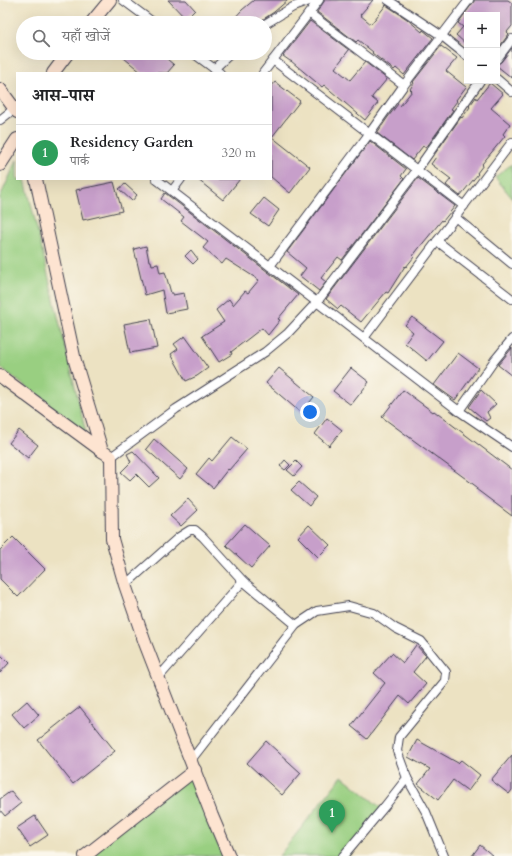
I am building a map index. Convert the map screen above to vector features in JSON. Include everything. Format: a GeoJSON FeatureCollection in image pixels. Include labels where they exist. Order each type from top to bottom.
{"type":"FeatureCollection","features":[{"type":"Feature","properties":{"kind":"street"},"geometry":{"type":"LineString","coordinates":[[97,16],[110,0]]}},
{"type":"Feature","properties":{"kind":"street"},"geometry":{"type":"LineString","coordinates":[[123,0],[145,16]]}},
{"type":"Feature","properties":{"kind":"street"},"geometry":{"type":"LineString","coordinates":[[272,20],[293,7],[312,0]]}},
{"type":"Feature","properties":{"kind":"street"},"geometry":{"type":"LineString","coordinates":[[264,72],[319,0]]}},
{"type":"Feature","properties":{"kind":"street"},"geometry":{"type":"LineString","coordinates":[[388,0],[442,36],[464,54]]}},
{"type":"Feature","properties":{"kind":"street"},"geometry":{"type":"LineString","coordinates":[[270,266],[469,0]]}},
{"type":"Feature","properties":{"kind":"street"},"geometry":{"type":"LineString","coordinates":[[309,13],[404,85]]}},
{"type":"Feature","properties":{"kind":"street"},"geometry":{"type":"LineString","coordinates":[[500,54],[512,39]]}},
{"type":"Feature","properties":{"kind":"street"},"geometry":{"type":"LineString","coordinates":[[54,72],[63,60]]}},
{"type":"Feature","properties":{"kind":"street"},"geometry":{"type":"LineString","coordinates":[[202,60],[217,71],[226,60]]}},
{"type":"Feature","properties":{"kind":"street"},"geometry":{"type":"LineString","coordinates":[[273,60],[464,206]]}},
{"type":"Feature","properties":{"kind":"street"},"geometry":{"type":"LineString","coordinates":[[500,82],[512,92]]}},
{"type":"Feature","properties":{"kind":"street"},"geometry":{"type":"LineString","coordinates":[[107,454],[265,352],[288,333],[317,302],[417,170],[478,84]]}},
{"type":"Feature","properties":{"kind":"street"},"geometry":{"type":"LineString","coordinates":[[0,89],[16,111],[0,120]]}},
{"type":"Feature","properties":{"kind":"street"},"geometry":{"type":"LineString","coordinates":[[0,165],[16,141]]}},
{"type":"Feature","properties":{"kind":"street"},"geometry":{"type":"LineString","coordinates":[[364,338],[512,142]]}},
{"type":"Feature","properties":{"kind":"street"},"geometry":{"type":"LineString","coordinates":[[36,180],[75,361],[107,454],[112,539],[125,585],[158,678],[229,856]]}},
{"type":"Feature","properties":{"kind":"street"},"geometry":{"type":"LineString","coordinates":[[157,180],[459,411],[512,447]]}},
{"type":"Feature","properties":{"kind":"street"},"geometry":{"type":"LineString","coordinates":[[172,191],[180,180]]}},
{"type":"Feature","properties":{"kind":"street"},"geometry":{"type":"LineString","coordinates":[[455,217],[512,264]]}},
{"type":"Feature","properties":{"kind":"street"},"geometry":{"type":"LineString","coordinates":[[437,241],[512,299]]}},
{"type":"Feature","properties":{"kind":"street"},"geometry":{"type":"LineString","coordinates":[[459,411],[494,361],[512,339]]}},
{"type":"Feature","properties":{"kind":"street"},"geometry":{"type":"LineString","coordinates":[[0,376],[107,454]]}},
{"type":"Feature","properties":{"kind":"street"},"geometry":{"type":"LineString","coordinates":[[125,585],[180,537],[190,530],[195,530],[244,581],[296,625]]}},
{"type":"Feature","properties":{"kind":"street"},"geometry":{"type":"LineString","coordinates":[[158,678],[244,581]]}},
{"type":"Feature","properties":{"kind":"street"},"geometry":{"type":"LineString","coordinates":[[85,856],[193,765],[296,625],[317,611],[349,606],[374,613],[395,628],[421,641],[446,672],[445,681],[399,737],[397,751],[407,778],[426,812],[444,856]]}},
{"type":"Feature","properties":{"kind":"street"},"geometry":{"type":"LineString","coordinates":[[343,856],[407,778]]}},
{"type":"Feature","properties":{"kind":"green space"},"geometry":{"type":"Polygon","coordinates":[[[16,162],[16,180],[25,180],[86,433],[0,367],[0,197],[16,162]]]}},
{"type":"Feature","properties":{"kind":"green space"},"geometry":{"type":"Polygon","coordinates":[[[512,164],[512,198],[495,177],[512,164]]]}},
{"type":"Feature","properties":{"kind":"green space"},"geometry":{"type":"Polygon","coordinates":[[[195,770],[228,856],[85,856],[195,770]]]}},
{"type":"Feature","properties":{"kind":"green space"},"geometry":{"type":"Polygon","coordinates":[[[342,776],[385,811],[349,856],[279,856],[342,776]]]}},
{"type":"Feature","properties":{"kind":"building"},"geometry":{"type":"Polygon","coordinates":[[[168,0],[186,0],[195,10],[189,16],[183,16],[168,0]]]}},
{"type":"Feature","properties":{"kind":"building"},"geometry":{"type":"Polygon","coordinates":[[[254,0],[288,0],[268,16],[236,16],[254,0]]]}},
{"type":"Feature","properties":{"kind":"building"},"geometry":{"type":"Polygon","coordinates":[[[325,0],[373,0],[360,15],[371,24],[386,5],[407,19],[422,32],[423,30],[433,38],[404,75],[396,68],[394,70],[358,40],[356,42],[317,12],[325,0]]]}},
{"type":"Feature","properties":{"kind":"building"},"geometry":{"type":"Polygon","coordinates":[[[475,0],[508,0],[512,3],[512,26],[507,32],[509,34],[500,46],[500,12],[466,12],[475,0]]]}},
{"type":"Feature","properties":{"kind":"building"},"geometry":{"type":"Polygon","coordinates":[[[464,15],[464,42],[456,35],[463,27],[458,23],[464,15]]]}},
{"type":"Feature","properties":{"kind":"building"},"geometry":{"type":"Polygon","coordinates":[[[310,21],[349,50],[335,68],[350,80],[365,62],[387,79],[372,97],[378,103],[365,120],[324,85],[322,87],[283,56],[310,21]]]}},
{"type":"Feature","properties":{"kind":"building"},"geometry":{"type":"Polygon","coordinates":[[[441,46],[457,58],[446,71],[466,87],[456,100],[457,101],[451,109],[453,110],[426,148],[423,146],[412,160],[377,133],[398,104],[400,106],[412,91],[410,89],[414,83],[413,82],[441,46]]]}},
{"type":"Feature","properties":{"kind":"building"},"geometry":{"type":"Polygon","coordinates":[[[512,48],[512,78],[500,68],[501,62],[512,48]]]}},
{"type":"Feature","properties":{"kind":"building"},"geometry":{"type":"Polygon","coordinates":[[[126,60],[168,60],[174,65],[168,72],[141,72],[126,60]]]}},
{"type":"Feature","properties":{"kind":"building"},"geometry":{"type":"Polygon","coordinates":[[[275,82],[300,101],[272,137],[272,86],[275,82]]]}},
{"type":"Feature","properties":{"kind":"building"},"geometry":{"type":"Polygon","coordinates":[[[489,84],[491,84],[503,94],[491,108],[510,124],[503,134],[505,136],[482,164],[483,165],[477,173],[478,174],[460,196],[446,185],[451,179],[431,164],[436,157],[434,155],[476,97],[477,99],[489,84]]]}},
{"type":"Feature","properties":{"kind":"building"},"geometry":{"type":"Polygon","coordinates":[[[272,137],[310,167],[290,193],[272,178],[272,137]]]}},
{"type":"Feature","properties":{"kind":"building"},"geometry":{"type":"Polygon","coordinates":[[[370,141],[406,169],[401,176],[404,179],[342,260],[338,257],[321,278],[326,282],[319,291],[300,276],[306,268],[287,252],[370,141]]]}},
{"type":"Feature","properties":{"kind":"building"},"geometry":{"type":"Polygon","coordinates":[[[418,178],[455,206],[419,248],[406,267],[405,266],[388,293],[386,292],[361,322],[341,306],[338,309],[326,299],[418,178]]]}},
{"type":"Feature","properties":{"kind":"building"},"geometry":{"type":"Polygon","coordinates":[[[198,180],[239,180],[223,200],[198,180]]]}},
{"type":"Feature","properties":{"kind":"building"},"geometry":{"type":"Polygon","coordinates":[[[114,182],[122,211],[83,220],[76,190],[114,182]]]}},
{"type":"Feature","properties":{"kind":"building"},"geometry":{"type":"Polygon","coordinates":[[[125,184],[137,195],[132,201],[119,189],[125,184]]]}},
{"type":"Feature","properties":{"kind":"building"},"geometry":{"type":"Polygon","coordinates":[[[165,193],[298,295],[278,319],[280,320],[268,335],[262,328],[231,352],[232,354],[219,362],[202,336],[224,322],[216,310],[229,299],[233,305],[245,291],[248,293],[259,280],[226,259],[222,264],[203,248],[208,242],[181,221],[184,217],[161,199],[165,193]]]}},
{"type":"Feature","properties":{"kind":"building"},"geometry":{"type":"Polygon","coordinates":[[[264,198],[279,210],[268,226],[251,214],[264,198]]]}},
{"type":"Feature","properties":{"kind":"building"},"geometry":{"type":"Polygon","coordinates":[[[146,246],[149,261],[151,261],[152,265],[158,264],[160,273],[165,272],[171,293],[173,293],[173,295],[184,293],[187,309],[166,313],[162,290],[145,295],[134,249],[146,246]]]}},
{"type":"Feature","properties":{"kind":"building"},"geometry":{"type":"Polygon","coordinates":[[[191,250],[198,259],[193,264],[185,256],[191,250]]]}},
{"type":"Feature","properties":{"kind":"building"},"geometry":{"type":"Polygon","coordinates":[[[412,317],[443,341],[427,361],[405,343],[413,332],[405,325],[412,317]]]}},
{"type":"Feature","properties":{"kind":"building"},"geometry":{"type":"Polygon","coordinates":[[[151,319],[157,348],[130,353],[124,324],[151,319]]]}},
{"type":"Feature","properties":{"kind":"building"},"geometry":{"type":"Polygon","coordinates":[[[185,336],[208,368],[197,376],[186,381],[171,354],[178,349],[174,344],[185,336]]]}},
{"type":"Feature","properties":{"kind":"building"},"geometry":{"type":"Polygon","coordinates":[[[512,348],[512,376],[498,365],[512,348]]]}},
{"type":"Feature","properties":{"kind":"building"},"geometry":{"type":"Polygon","coordinates":[[[458,353],[478,368],[455,400],[434,385],[458,353]]]}},
{"type":"Feature","properties":{"kind":"building"},"geometry":{"type":"Polygon","coordinates":[[[279,368],[314,397],[301,413],[266,383],[279,368]]]}},
{"type":"Feature","properties":{"kind":"building"},"geometry":{"type":"Polygon","coordinates":[[[351,368],[369,382],[351,405],[333,391],[351,368]]]}},
{"type":"Feature","properties":{"kind":"building"},"geometry":{"type":"Polygon","coordinates":[[[403,390],[433,412],[434,411],[512,470],[512,516],[476,489],[477,487],[382,417],[403,390]]]}},
{"type":"Feature","properties":{"kind":"building"},"geometry":{"type":"Polygon","coordinates":[[[481,390],[496,404],[487,412],[490,418],[486,421],[469,407],[481,390]]]}},
{"type":"Feature","properties":{"kind":"building"},"geometry":{"type":"Polygon","coordinates":[[[327,418],[342,430],[329,446],[315,434],[327,418]]]}},
{"type":"Feature","properties":{"kind":"building"},"geometry":{"type":"Polygon","coordinates":[[[19,430],[38,445],[28,458],[9,443],[19,430]]]}},
{"type":"Feature","properties":{"kind":"building"},"geometry":{"type":"Polygon","coordinates":[[[232,437],[247,449],[213,488],[196,474],[209,458],[212,461],[232,437]]]}},
{"type":"Feature","properties":{"kind":"building"},"geometry":{"type":"Polygon","coordinates":[[[154,439],[188,469],[180,479],[146,449],[154,439]]]}},
{"type":"Feature","properties":{"kind":"building"},"geometry":{"type":"Polygon","coordinates":[[[133,451],[159,478],[149,487],[136,474],[130,480],[121,472],[131,462],[127,454],[133,451]]]}},
{"type":"Feature","properties":{"kind":"building"},"geometry":{"type":"Polygon","coordinates":[[[285,460],[290,465],[285,470],[280,466],[285,460]]]}},
{"type":"Feature","properties":{"kind":"building"},"geometry":{"type":"Polygon","coordinates":[[[296,461],[302,467],[294,476],[287,470],[296,461]]]}},
{"type":"Feature","properties":{"kind":"building"},"geometry":{"type":"Polygon","coordinates":[[[299,482],[316,497],[309,506],[291,490],[299,482]]]}},
{"type":"Feature","properties":{"kind":"building"},"geometry":{"type":"Polygon","coordinates":[[[188,499],[198,510],[181,526],[170,516],[188,499]]]}},
{"type":"Feature","properties":{"kind":"building"},"geometry":{"type":"Polygon","coordinates":[[[245,524],[270,546],[251,568],[226,545],[245,524]]]}},
{"type":"Feature","properties":{"kind":"building"},"geometry":{"type":"Polygon","coordinates":[[[309,525],[330,545],[318,557],[298,537],[309,525]]]}},
{"type":"Feature","properties":{"kind":"building"},"geometry":{"type":"Polygon","coordinates":[[[13,537],[45,569],[18,597],[0,579],[0,550],[13,537]]]}},
{"type":"Feature","properties":{"kind":"building"},"geometry":{"type":"Polygon","coordinates":[[[416,645],[426,656],[413,672],[426,684],[409,704],[400,696],[367,739],[351,726],[385,683],[374,673],[392,653],[403,663],[416,645]]]}},
{"type":"Feature","properties":{"kind":"building"},"geometry":{"type":"Polygon","coordinates":[[[0,654],[9,663],[0,673],[0,654]]]}},
{"type":"Feature","properties":{"kind":"building"},"geometry":{"type":"Polygon","coordinates":[[[27,701],[39,715],[24,728],[12,714],[27,701]]]}},
{"type":"Feature","properties":{"kind":"building"},"geometry":{"type":"Polygon","coordinates":[[[80,707],[115,751],[73,784],[38,740],[80,707]]]}},
{"type":"Feature","properties":{"kind":"building"},"geometry":{"type":"Polygon","coordinates":[[[417,740],[458,763],[461,760],[480,775],[468,791],[453,780],[438,800],[418,784],[430,769],[408,757],[417,740]]]}},
{"type":"Feature","properties":{"kind":"building"},"geometry":{"type":"Polygon","coordinates":[[[266,741],[301,773],[282,795],[247,763],[266,741]]]}},
{"type":"Feature","properties":{"kind":"building"},"geometry":{"type":"Polygon","coordinates":[[[512,755],[512,790],[509,794],[491,780],[512,755]]]}},
{"type":"Feature","properties":{"kind":"building"},"geometry":{"type":"Polygon","coordinates":[[[11,791],[21,803],[5,816],[0,810],[0,799],[11,791]]]}},
{"type":"Feature","properties":{"kind":"building"},"geometry":{"type":"Polygon","coordinates":[[[35,816],[48,835],[30,847],[17,828],[35,816]]]}},
{"type":"Feature","properties":{"kind":"building"},"geometry":{"type":"Polygon","coordinates":[[[480,845],[493,856],[472,856],[480,845]]]}},
{"type":"Feature","properties":{"kind":"place","name":"Residency Garden"},"geometry":{"type":"Point","coordinates":[332,833]}}]}
